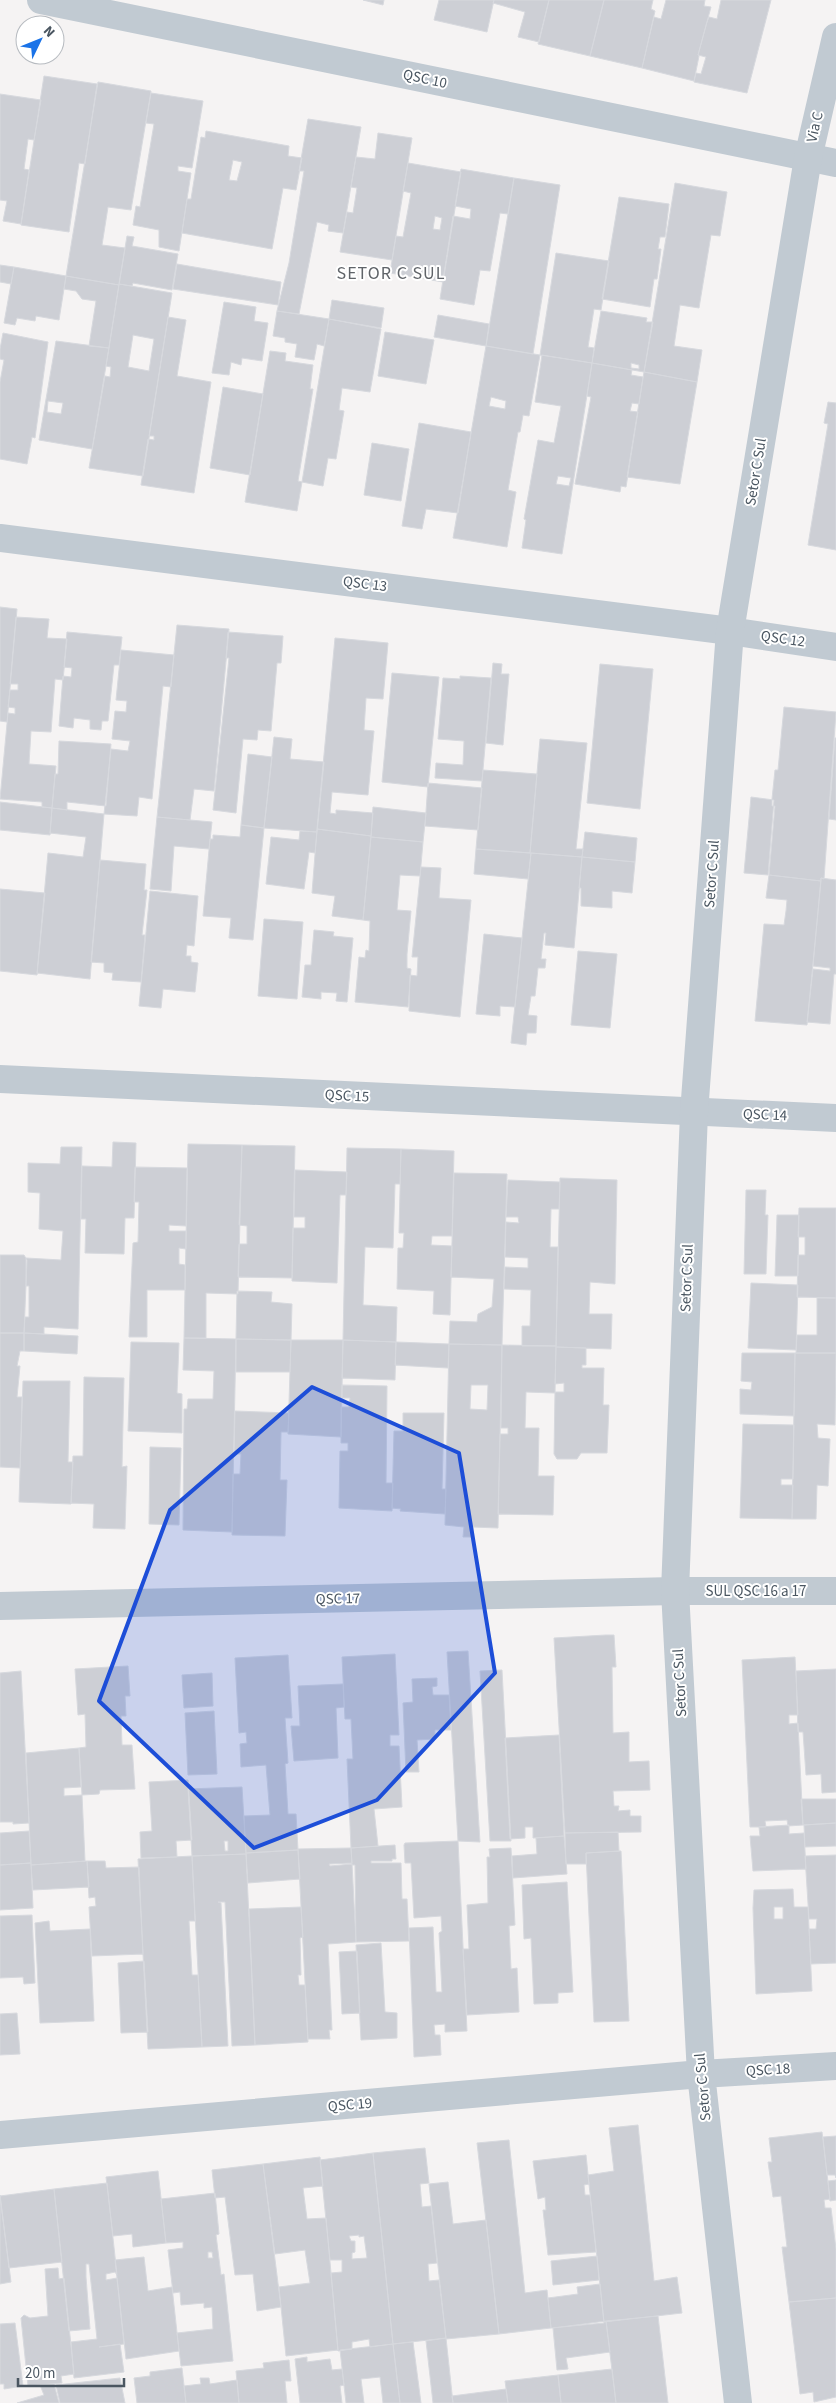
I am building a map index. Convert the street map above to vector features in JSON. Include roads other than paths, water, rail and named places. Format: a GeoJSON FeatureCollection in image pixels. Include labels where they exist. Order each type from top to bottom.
{"type":"FeatureCollection","features":[{"type":"Feature","properties":{"kind":"street","name":"QSC 10"},"geometry":{"type":"LineString","coordinates":[[42,0],[836,163]]}},
{"type":"Feature","properties":{"kind":"street","name":"Via C"},"geometry":{"type":"LineString","coordinates":[[808,158],[836,37]]}},
{"type":"Feature","properties":{"kind":"street","name":"Setor C Sul"},"geometry":{"type":"LineString","coordinates":[[738,2403],[700,2074],[675,1591],[694,1113],[730,631],[808,158]]}},
{"type":"Feature","properties":{"kind":"street","name":"QSC 13"},"geometry":{"type":"LineString","coordinates":[[0,538],[730,631]]}},
{"type":"Feature","properties":{"kind":"street","name":"QSC 12"},"geometry":{"type":"LineString","coordinates":[[730,631],[836,647]]}},
{"type":"Feature","properties":{"kind":"street","name":"QSC 15"},"geometry":{"type":"LineString","coordinates":[[0,1079],[694,1113]]}},
{"type":"Feature","properties":{"kind":"street","name":"QSC 14"},"geometry":{"type":"LineString","coordinates":[[694,1113],[836,1118]]}},
{"type":"Feature","properties":{"kind":"street","name":"SUL QSC 16 a 17"},"geometry":{"type":"LineString","coordinates":[[675,1591],[836,1591]]}},
{"type":"Feature","properties":{"kind":"street","name":"QSC 17"},"geometry":{"type":"LineString","coordinates":[[0,1606],[675,1591]]}},
{"type":"Feature","properties":{"kind":"street","name":"QSC 18"},"geometry":{"type":"LineString","coordinates":[[700,2074],[836,2066]]}},
{"type":"Feature","properties":{"kind":"street","name":"QSC 19"},"geometry":{"type":"LineString","coordinates":[[0,2135],[700,2074]]}},
{"type":"Feature","properties":{"kind":"district","name":"SETOR C SUL"},"geometry":{"type":"Point","coordinates":[391,273]}}]}
